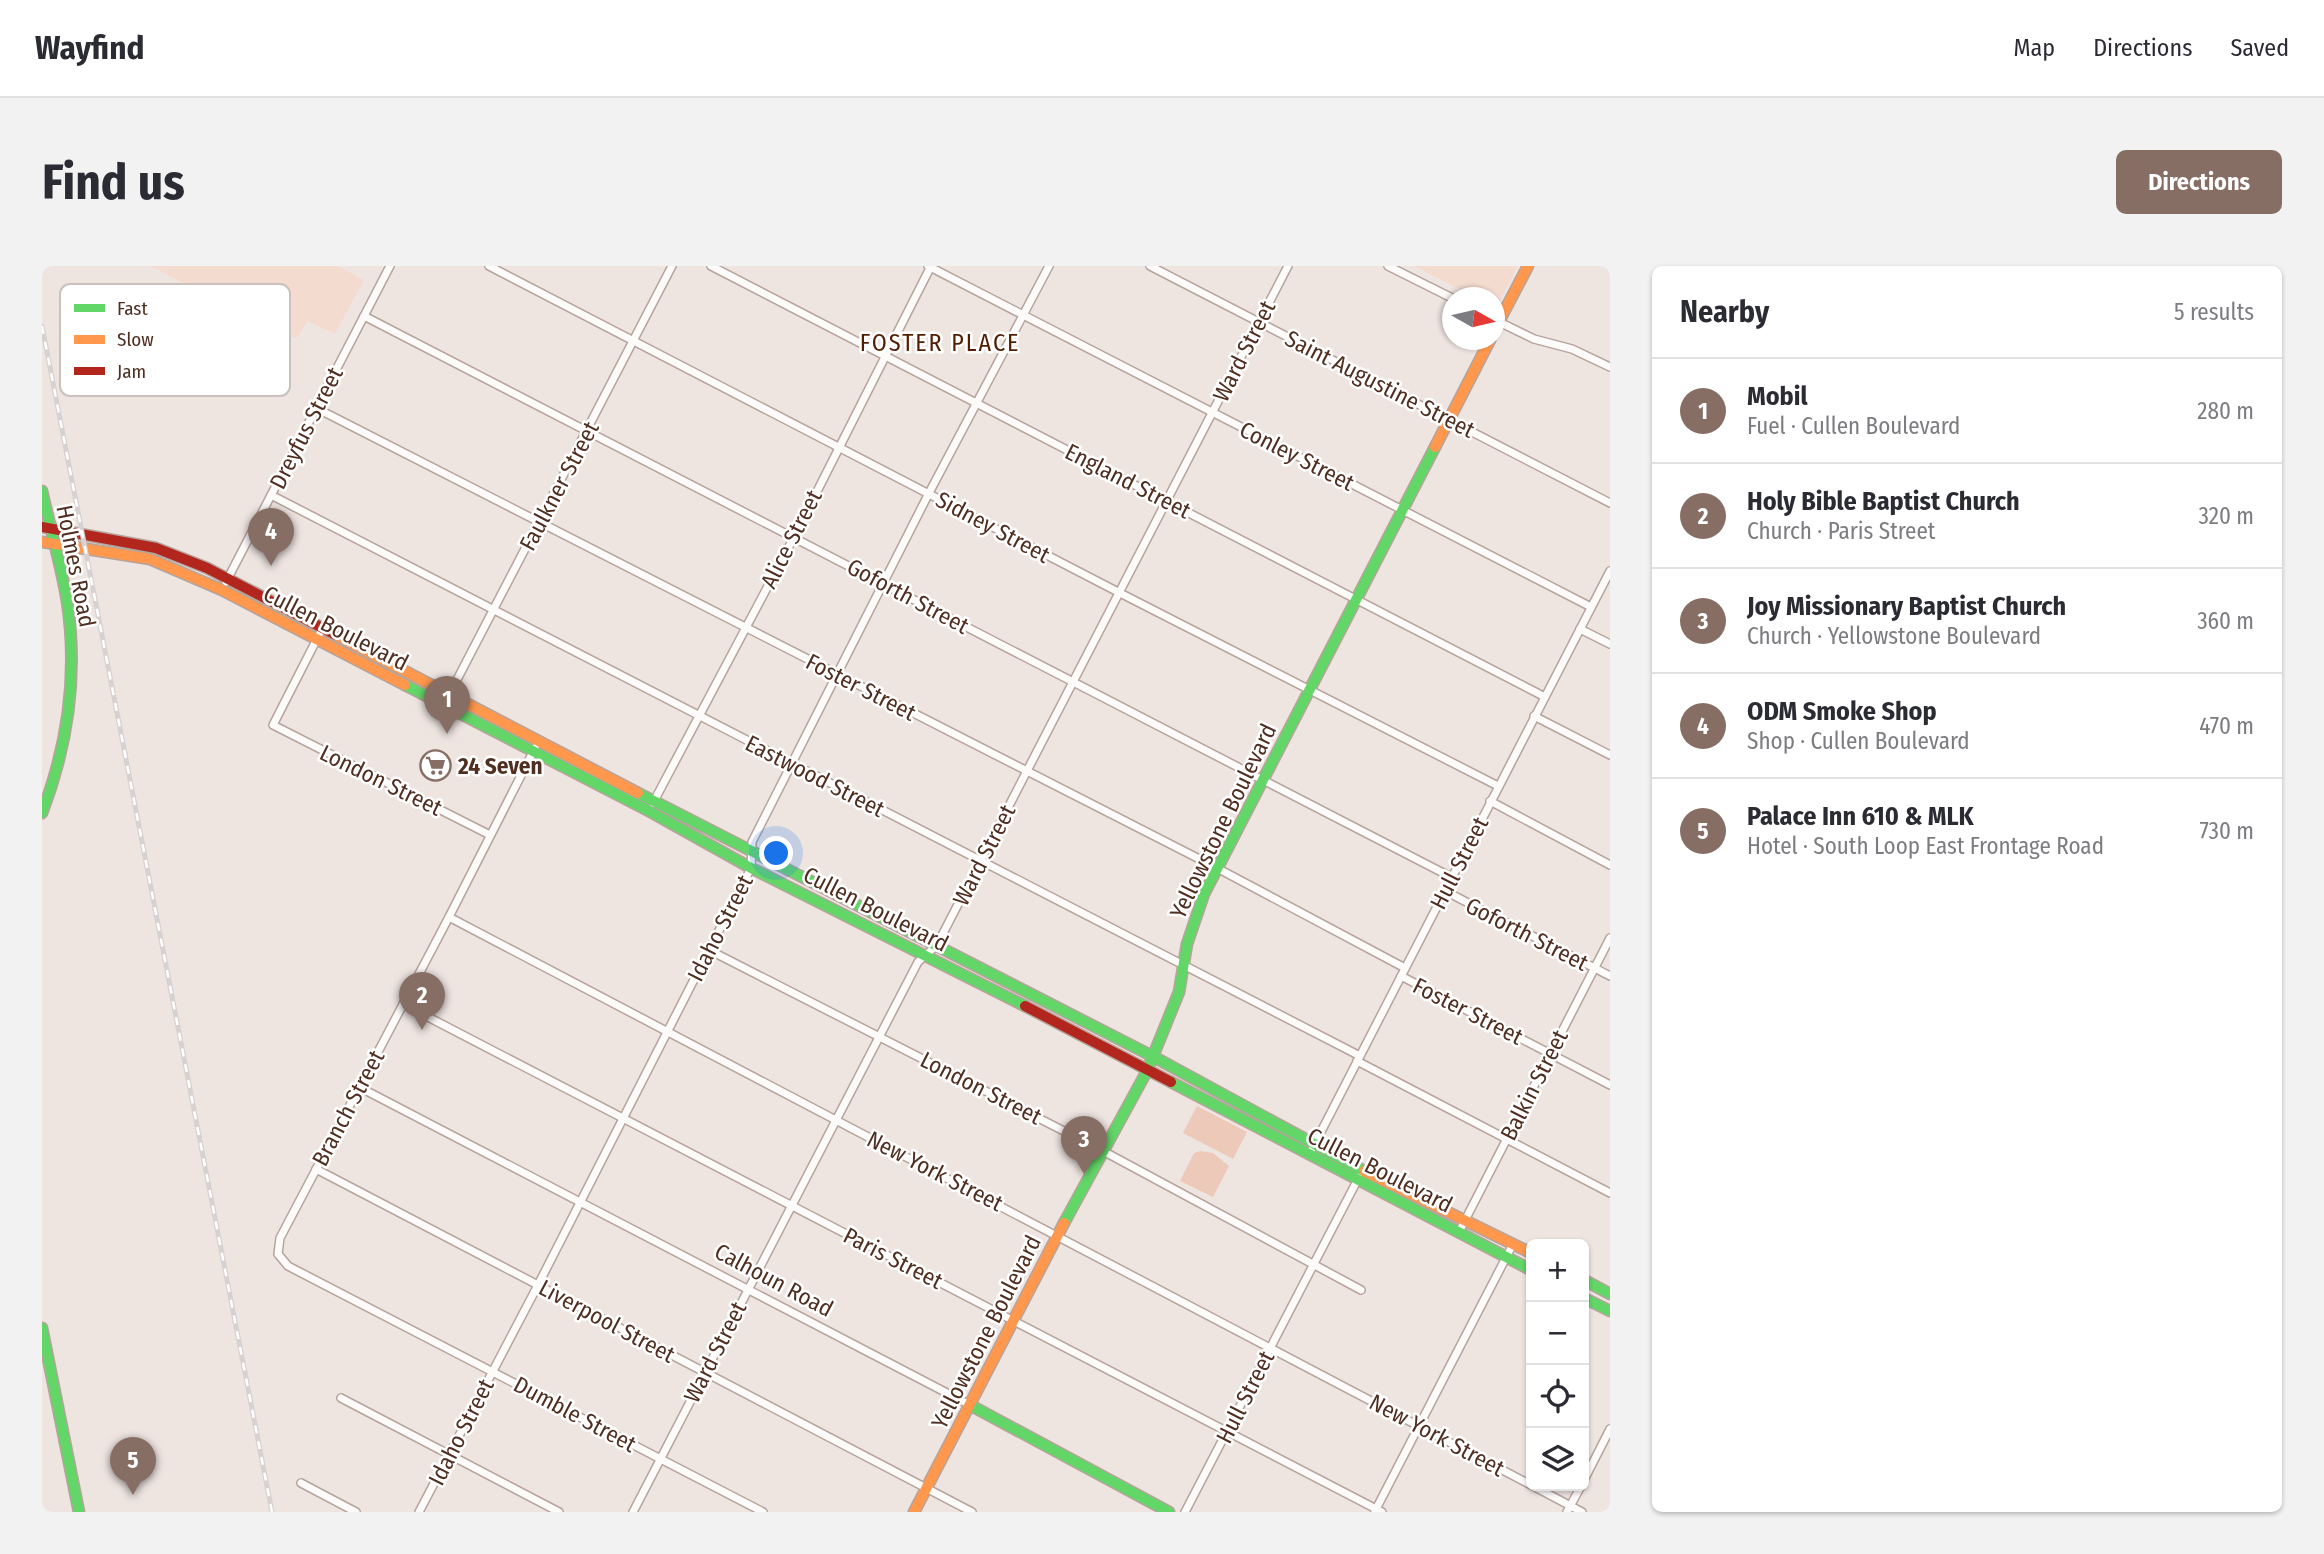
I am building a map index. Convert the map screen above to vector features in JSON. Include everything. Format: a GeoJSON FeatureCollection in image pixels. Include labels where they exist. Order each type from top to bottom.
{"type":"FeatureCollection","features":[{"type":"Feature","properties":{"kind":"main road"},"geometry":{"type":"LineString","coordinates":[[1505,308],[1528,266]]}},
{"type":"Feature","properties":{"kind":"main road","name":"Yellowstone Boulevard"},"geometry":{"type":"LineString","coordinates":[[914,1512],[1154,1057],[1173,1010],[1193,922],[1217,868],[1485,350]]}},
{"type":"Feature","properties":{"kind":"main road","name":"Holmes Road"},"geometry":{"type":"LineString","coordinates":[[42,491],[46,527],[54,544],[68,603],[71,632],[71,686],[58,759],[50,794],[42,813]]}},
{"type":"Feature","properties":{"kind":"main road","name":"Cullen Boulevard"},"geometry":{"type":"LineString","coordinates":[[46,527],[120,540],[172,553],[228,578],[750,851],[1154,1057],[1363,1170],[1526,1250]]}},
{"type":"Feature","properties":{"kind":"main road","name":"Cullen Boulevard"},"geometry":{"type":"LineString","coordinates":[[42,542],[125,554],[167,565],[222,590],[649,811],[751,868],[1032,1010],[1526,1268]]}},
{"type":"Feature","properties":{"kind":"main road"},"geometry":{"type":"LineString","coordinates":[[167,565],[172,553]]}},
{"type":"Feature","properties":{"kind":"main road"},"geometry":{"type":"LineString","coordinates":[[836,911],[843,898]]}},
{"type":"Feature","properties":{"kind":"main road"},"geometry":{"type":"LineString","coordinates":[[1032,1010],[1038,999]]}},
{"type":"Feature","properties":{"kind":"main road"},"geometry":{"type":"LineString","coordinates":[[1589,1283],[1610,1294]]}},
{"type":"Feature","properties":{"kind":"main road"},"geometry":{"type":"LineString","coordinates":[[1589,1300],[1609,1310]]}},
{"type":"Feature","properties":{"kind":"main road"},"geometry":{"type":"LineString","coordinates":[[42,1328],[79,1512]]}},
{"type":"Feature","properties":{"kind":"main road","name":"Calhoun Road"},"geometry":{"type":"LineString","coordinates":[[970,1405],[1169,1512]]}},
{"type":"Feature","properties":{"kind":"street","name":"Dreyfus Street"},"geometry":{"type":"LineString","coordinates":[[222,590],[390,266]]}},
{"type":"Feature","properties":{"kind":"street","name":"Sidney Street"},"geometry":{"type":"LineString","coordinates":[[489,266],[1498,786]]}},
{"type":"Feature","properties":{"kind":"street","name":"Faulkner Street"},"geometry":{"type":"LineString","coordinates":[[444,705],[672,266]]}},
{"type":"Feature","properties":{"kind":"street","name":"England Street"},"geometry":{"type":"LineString","coordinates":[[711,266],[1545,697]]}},
{"type":"Feature","properties":{"kind":"street","name":"Alice Street"},"geometry":{"type":"LineString","coordinates":[[649,811],[794,537],[930,266]]}},
{"type":"Feature","properties":{"kind":"street","name":"Conley Street"},"geometry":{"type":"LineString","coordinates":[[930,266],[1591,607]]}},
{"type":"Feature","properties":{"kind":"street","name":"Idaho Street"},"geometry":{"type":"LineString","coordinates":[[419,1512],[538,1286],[751,868],[751,842],[929,493],[1049,266]]}},
{"type":"Feature","properties":{"kind":"street","name":"Saint Augustine Street"},"geometry":{"type":"LineString","coordinates":[[1150,266],[1610,503]]}},
{"type":"Feature","properties":{"kind":"street","name":"Ward Street"},"geometry":{"type":"LineString","coordinates":[[632,1512],[879,1036],[923,955],[937,945],[1288,266]]}},
{"type":"Feature","properties":{"kind":"street"},"geometry":{"type":"LineString","coordinates":[[1388,266],[1442,293]]}},
{"type":"Feature","properties":{"kind":"street","name":"Goforth Street"},"geometry":{"type":"LineString","coordinates":[[364,316],[1451,877]]}},
{"type":"Feature","properties":{"kind":"street"},"geometry":{"type":"LineString","coordinates":[[1505,328],[1572,349],[1610,368]]}},
{"type":"Feature","properties":{"kind":"street","name":"Foster Street"},"geometry":{"type":"LineString","coordinates":[[317,408],[1217,868],[1405,968]]}},
{"type":"Feature","properties":{"kind":"street","name":"Eastwood Street"},"geometry":{"type":"LineString","coordinates":[[271,495],[981,861],[1610,1193]]}},
{"type":"Feature","properties":{"kind":"street","name":"Hull Street"},"geometry":{"type":"LineString","coordinates":[[1309,1155],[1610,571]]}},
{"type":"Feature","properties":{"kind":"street"},"geometry":{"type":"LineString","coordinates":[[316,640],[323,627]]}},
{"type":"Feature","properties":{"kind":"street"},"geometry":{"type":"LineString","coordinates":[[1580,628],[1610,644]]}},
{"type":"Feature","properties":{"kind":"street","name":"London Street"},"geometry":{"type":"LineString","coordinates":[[316,640],[272,725],[490,835]]}},
{"type":"Feature","properties":{"kind":"street"},"geometry":{"type":"LineString","coordinates":[[1534,716],[1610,755]]}},
{"type":"Feature","properties":{"kind":"street","name":"Branch Street"},"geometry":{"type":"LineString","coordinates":[[278,1254],[279,1238],[449,917],[539,739]]}},
{"type":"Feature","properties":{"kind":"street"},"geometry":{"type":"LineString","coordinates":[[1490,801],[1610,865]]}},
{"type":"Feature","properties":{"kind":"street","name":"Goforth Street"},"geometry":{"type":"LineString","coordinates":[[1445,891],[1610,976]]}},
{"type":"Feature","properties":{"kind":"street","name":"New York Street"},"geometry":{"type":"LineString","coordinates":[[449,917],[1526,1482]]}},
{"type":"Feature","properties":{"kind":"street","name":"Balkin Street"},"geometry":{"type":"LineString","coordinates":[[1459,1232],[1610,938]]}},
{"type":"Feature","properties":{"kind":"street","name":"London Street"},"geometry":{"type":"LineString","coordinates":[[709,950],[1103,1151],[1362,1290]]}},
{"type":"Feature","properties":{"kind":"street","name":"Foster Street"},"geometry":{"type":"LineString","coordinates":[[1401,976],[1610,1085]]}},
{"type":"Feature","properties":{"kind":"street","name":"Paris Street"},"geometry":{"type":"LineString","coordinates":[[403,1004],[1227,1430],[1377,1511]]}},
{"type":"Feature","properties":{"kind":"street","name":"Calhoun Road"},"geometry":{"type":"LineString","coordinates":[[359,1087],[970,1405]]}},
{"type":"Feature","properties":{"kind":"street","name":"Liverpool Street"},"geometry":{"type":"LineString","coordinates":[[316,1169],[972,1512]]}},
{"type":"Feature","properties":{"kind":"street","name":"Hull Street"},"geometry":{"type":"LineString","coordinates":[[1185,1512],[1363,1170]]}},
{"type":"Feature","properties":{"kind":"street"},"geometry":{"type":"LineString","coordinates":[[1377,1511],[1513,1244]]}},
{"type":"Feature","properties":{"kind":"street","name":"Dumble Street"},"geometry":{"type":"LineString","coordinates":[[278,1254],[288,1266],[763,1512]]}},
{"type":"Feature","properties":{"kind":"street"},"geometry":{"type":"LineString","coordinates":[[341,1398],[559,1512]]}},
{"type":"Feature","properties":{"kind":"street"},"geometry":{"type":"LineString","coordinates":[[1589,1470],[1610,1429]]}},
{"type":"Feature","properties":{"kind":"street"},"geometry":{"type":"LineString","coordinates":[[301,1483],[356,1512]]}},
{"type":"Feature","properties":{"kind":"street","name":"New York Street"},"geometry":{"type":"LineString","coordinates":[[1541,1491],[1569,1509],[1582,1512]]}},
{"type":"Feature","properties":{"kind":"street"},"geometry":{"type":"LineString","coordinates":[[1569,1509],[1578,1491]]}},
{"type":"Feature","properties":{"kind":"shaded area"},"geometry":{"type":"Polygon","coordinates":[[[151,266],[338,266],[364,280],[335,334],[307,321],[298,337],[290,337],[290,284],[185,284],[151,266]]]}},
{"type":"Feature","properties":{"kind":"shaded area"},"geometry":{"type":"Polygon","coordinates":[[[1414,266],[1518,266],[1505,291],[1505,287],[1455,287],[1414,266]]]}},
{"type":"Feature","properties":{"kind":"shaded area"},"geometry":{"type":"Polygon","coordinates":[[[1197,1106],[1247,1132],[1233,1159],[1183,1133],[1197,1106]]]}},
{"type":"Feature","properties":{"kind":"shaded area"},"geometry":{"type":"Polygon","coordinates":[[[1194,1153],[1213,1153],[1229,1166],[1213,1197],[1180,1181],[1194,1153]]]}},
{"type":"Feature","properties":{"kind":"railway"},"geometry":{"type":"LineString","coordinates":[[42,326],[272,1512]]}},
{"type":"Feature","properties":{"kind":"traffic: fast"},"geometry":{"type":"LineString","coordinates":[[1064,1223],[1147,1071],[1179,992],[1187,944],[1204,894],[1435,447]]}},
{"type":"Feature","properties":{"kind":"traffic: fast"},"geometry":{"type":"LineString","coordinates":[[42,491],[65,587],[71,655],[71,682],[64,735],[42,813]]}},
{"type":"Feature","properties":{"kind":"traffic: fast"},"geometry":{"type":"LineString","coordinates":[[405,685],[649,811],[751,868],[1025,1006]]}},
{"type":"Feature","properties":{"kind":"traffic: fast"},"geometry":{"type":"LineString","coordinates":[[638,793],[1154,1057],[1364,1171]]}},
{"type":"Feature","properties":{"kind":"traffic: fast"},"geometry":{"type":"LineString","coordinates":[[1171,1082],[1526,1267]]}},
{"type":"Feature","properties":{"kind":"traffic: fast"},"geometry":{"type":"LineString","coordinates":[[1589,1283],[1610,1294]]}},
{"type":"Feature","properties":{"kind":"traffic: fast"},"geometry":{"type":"LineString","coordinates":[[1589,1300],[1610,1311]]}},
{"type":"Feature","properties":{"kind":"traffic: fast"},"geometry":{"type":"LineString","coordinates":[[42,1328],[79,1512]]}},
{"type":"Feature","properties":{"kind":"traffic: fast"},"geometry":{"type":"LineString","coordinates":[[970,1405],[1169,1512]]}},
{"type":"Feature","properties":{"kind":"traffic: slow"},"geometry":{"type":"LineString","coordinates":[[1505,310],[1528,266]]}},
{"type":"Feature","properties":{"kind":"traffic: slow"},"geometry":{"type":"LineString","coordinates":[[1435,447],[1485,350]]}},
{"type":"Feature","properties":{"kind":"traffic: slow"},"geometry":{"type":"LineString","coordinates":[[42,542],[150,559],[222,590],[405,685]]}},
{"type":"Feature","properties":{"kind":"traffic: slow"},"geometry":{"type":"LineString","coordinates":[[336,635],[638,793]]}},
{"type":"Feature","properties":{"kind":"traffic: slow"},"geometry":{"type":"LineString","coordinates":[[1364,1171],[1526,1251]]}},
{"type":"Feature","properties":{"kind":"traffic: slow"},"geometry":{"type":"LineString","coordinates":[[914,1512],[1064,1223]]}},
{"type":"Feature","properties":{"kind":"traffic: jam"},"geometry":{"type":"LineString","coordinates":[[42,527],[156,548],[207,568],[336,635]]}},
{"type":"Feature","properties":{"kind":"traffic: jam"},"geometry":{"type":"LineString","coordinates":[[1025,1006],[1171,1082]]}},
{"type":"Feature","properties":{"kind":"place","name":"ODM Smoke Shop"},"geometry":{"type":"Point","coordinates":[271,566]}},
{"type":"Feature","properties":{"kind":"place","name":"Mobil"},"geometry":{"type":"Point","coordinates":[447,734]}},
{"type":"Feature","properties":{"kind":"place","name":"24 Seven"},"geometry":{"type":"Point","coordinates":[435,766]}},
{"type":"Feature","properties":{"kind":"place","name":"Holy Bible Baptist Church"},"geometry":{"type":"Point","coordinates":[422,1030]}},
{"type":"Feature","properties":{"kind":"place","name":"Joy Missionary Baptist Church"},"geometry":{"type":"Point","coordinates":[1084,1174]}},
{"type":"Feature","properties":{"kind":"place","name":"Palace Inn 610 & MLK"},"geometry":{"type":"Point","coordinates":[133,1495]}},
{"type":"Feature","properties":{"kind":"district","name":"FOSTER PLACE"},"geometry":{"type":"Point","coordinates":[940,343]}}]}
